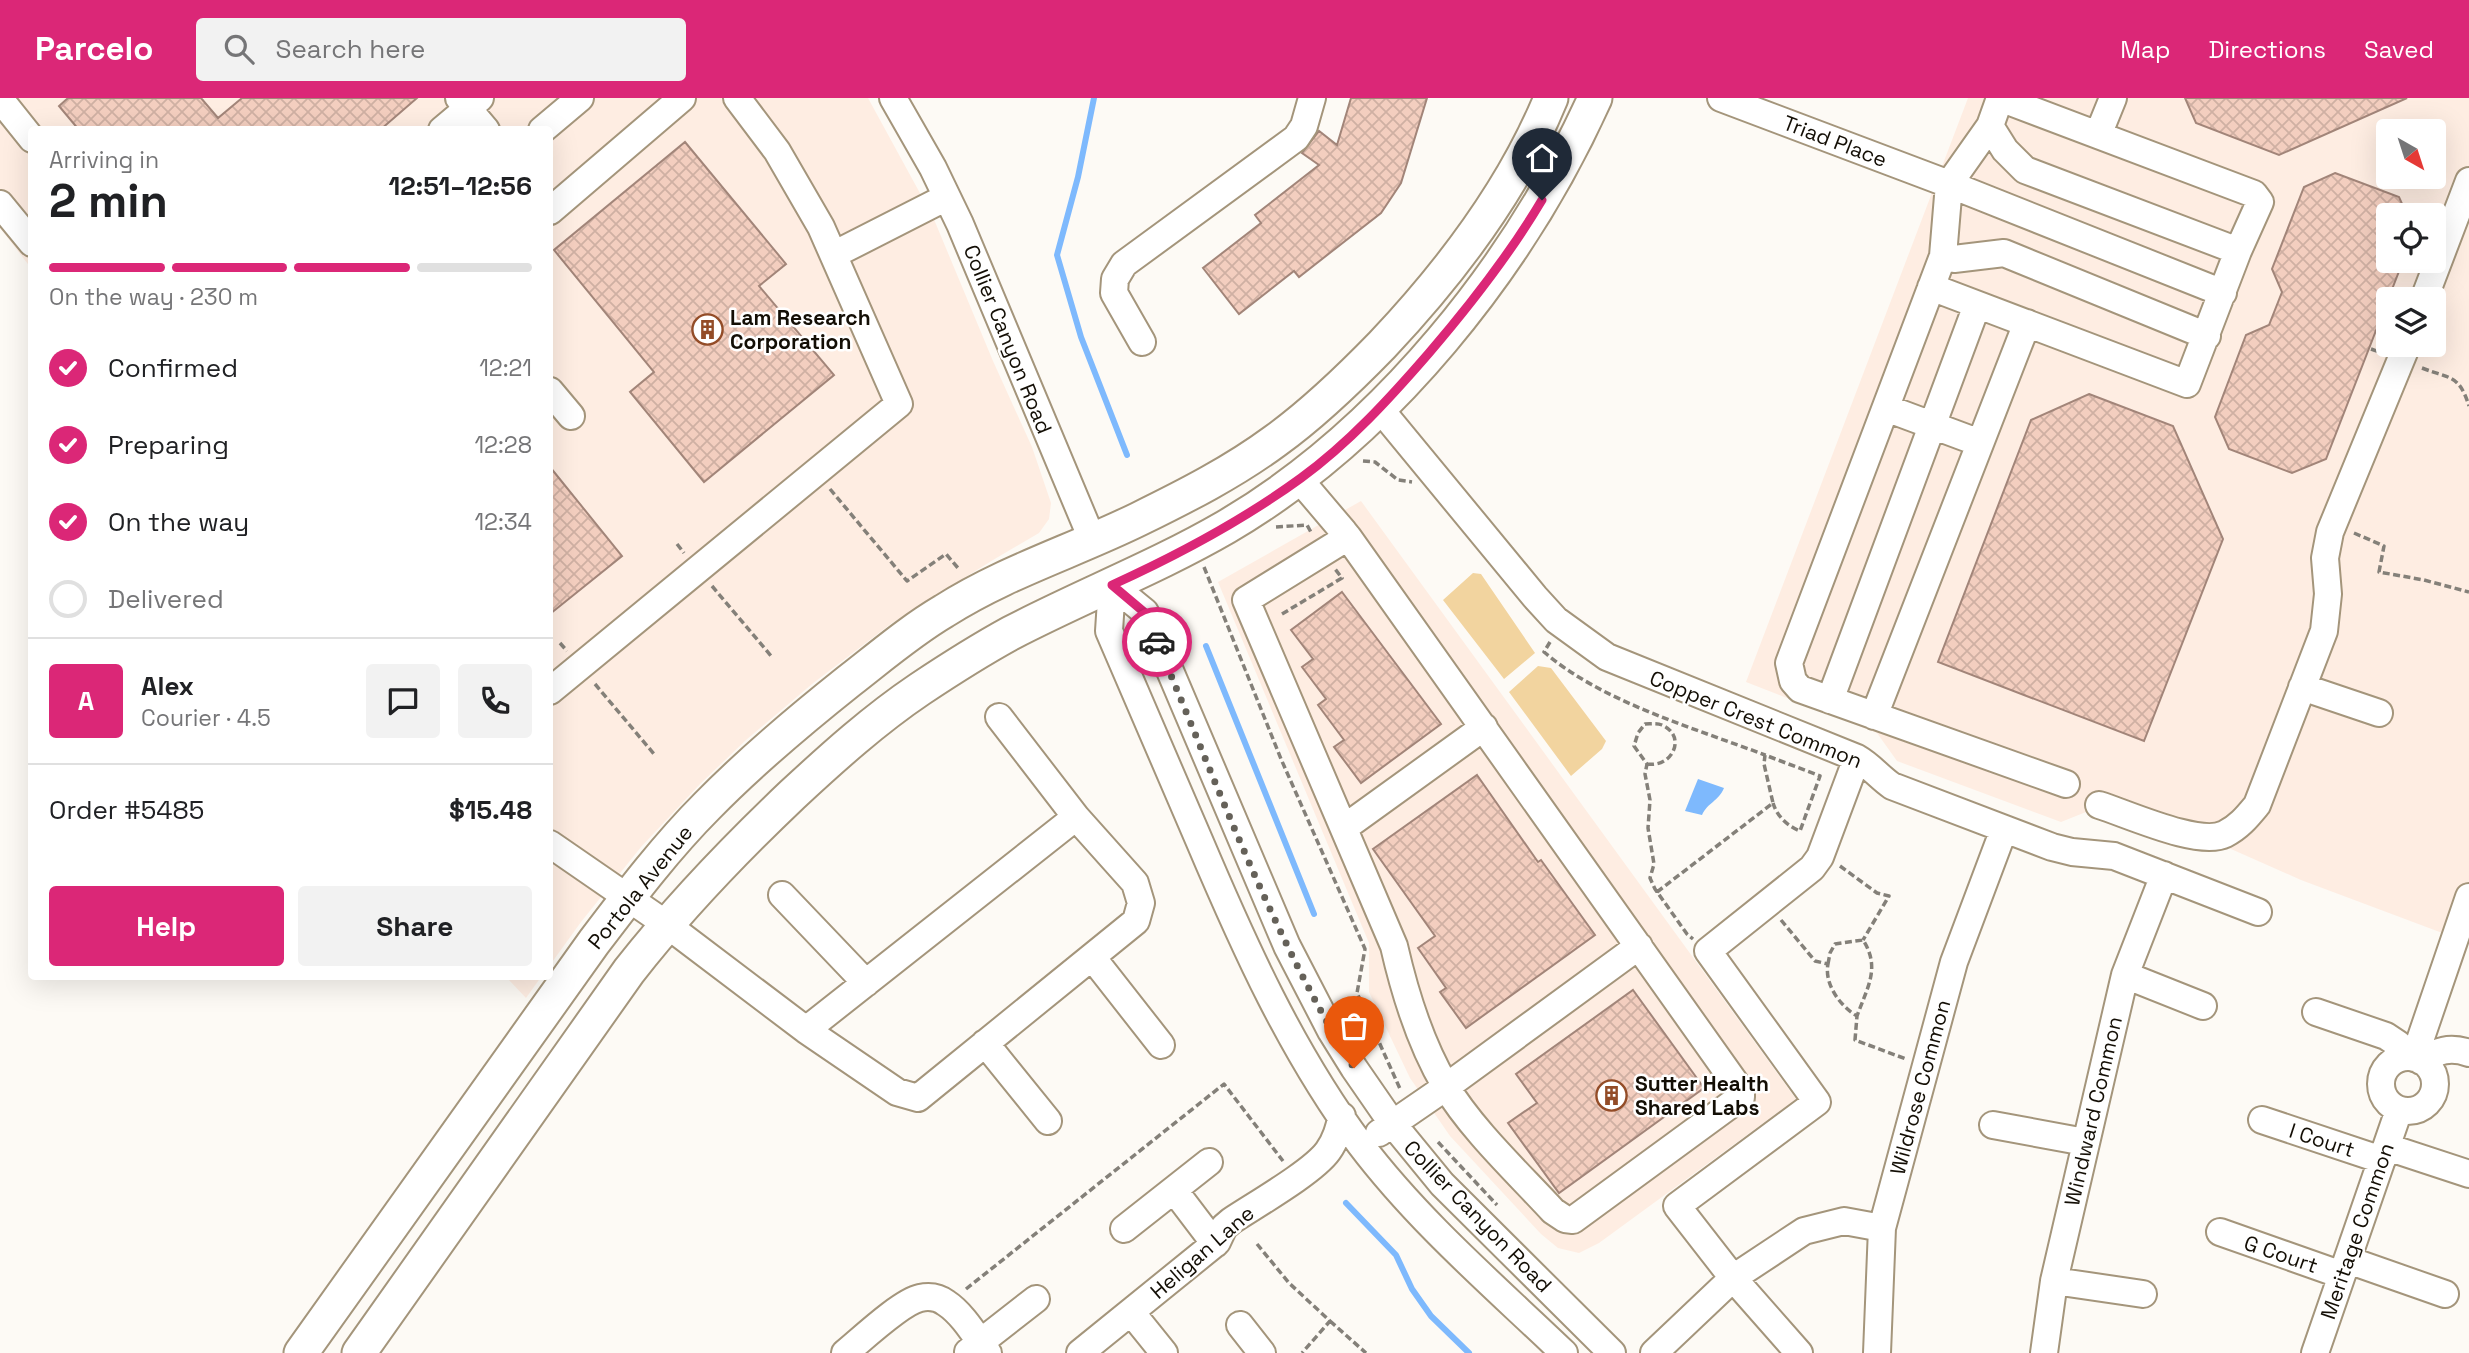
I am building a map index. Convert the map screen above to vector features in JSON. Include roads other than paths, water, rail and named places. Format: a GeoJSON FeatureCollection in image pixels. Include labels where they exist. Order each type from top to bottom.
{"type":"FeatureCollection","features":[{"type":"Feature","properties":{"kind":"main road","name":"Portola Avenue"},"geometry":{"type":"LineString","coordinates":[[301,1353],[628,898],[706,806],[797,722],[889,649],[943,611],[991,585],[1136,521],[1240,465],[1314,411],[1351,377],[1416,308],[1478,229],[1500,197],[1551,98]]}},
{"type":"Feature","properties":{"kind":"main road","name":"Portola Avenue"},"geometry":{"type":"LineString","coordinates":[[359,1353],[629,971],[666,924],[741,843],[867,727],[972,656],[1010,634],[1194,544],[1265,503],[1342,444],[1380,409],[1478,295],[1563,165],[1595,98]]}},
{"type":"Feature","properties":{"kind":"main road","name":"Collier Canyon Road"},"geometry":{"type":"LineString","coordinates":[[1092,539],[1112,585]]}},
{"type":"Feature","properties":{"kind":"street"},"geometry":{"type":"LineString","coordinates":[[547,126],[580,98]]}},
{"type":"Feature","properties":{"kind":"street"},"geometry":{"type":"LineString","coordinates":[[553,208],[682,98]]}},
{"type":"Feature","properties":{"kind":"street"},"geometry":{"type":"LineString","coordinates":[[553,688],[899,404],[835,254],[777,151],[737,98]]}},
{"type":"Feature","properties":{"kind":"street","name":"Collier Canyon Road"},"geometry":{"type":"LineString","coordinates":[[893,98],[947,197],[1092,539]]}},
{"type":"Feature","properties":{"kind":"street"},"geometry":{"type":"LineString","coordinates":[[1142,342],[1114,293],[1115,279],[1124,264],[1296,138],[1304,126],[1312,98]]}},
{"type":"Feature","properties":{"kind":"street","name":"Triad Place"},"geometry":{"type":"LineString","coordinates":[[1721,98],[1949,184],[2223,293]]}},
{"type":"Feature","properties":{"kind":"street"},"geometry":{"type":"LineString","coordinates":[[1931,287],[2187,384],[2238,251],[2260,202],[2254,194],[2098,135],[2052,107],[2000,98],[1990,126],[1949,184],[1943,256],[1931,287],[1886,408],[1789,663],[1793,681],[1800,689],[2066,784]]}},
{"type":"Feature","properties":{"kind":"street"},"geometry":{"type":"LineString","coordinates":[[2098,135],[2113,98]]}},
{"type":"Feature","properties":{"kind":"street"},"geometry":{"type":"LineString","coordinates":[[0,99],[28,134]]}},
{"type":"Feature","properties":{"kind":"street"},"geometry":{"type":"LineString","coordinates":[[446,126],[469,101],[484,126]]}},
{"type":"Feature","properties":{"kind":"street"},"geometry":{"type":"LineString","coordinates":[[1990,126],[2005,150],[2025,170],[2238,251]]}},
{"type":"Feature","properties":{"kind":"street"},"geometry":{"type":"LineString","coordinates":[[2429,287],[2469,181]]}},
{"type":"Feature","properties":{"kind":"street"},"geometry":{"type":"LineString","coordinates":[[835,254],[947,197]]}},
{"type":"Feature","properties":{"kind":"street"},"geometry":{"type":"LineString","coordinates":[[0,204],[28,238]]}},
{"type":"Feature","properties":{"kind":"street"},"geometry":{"type":"LineString","coordinates":[[1943,256],[1954,259],[2004,253],[2207,336]]}},
{"type":"Feature","properties":{"kind":"street"},"geometry":{"type":"LineString","coordinates":[[1830,700],[1977,305]]}},
{"type":"Feature","properties":{"kind":"street"},"geometry":{"type":"LineString","coordinates":[[1874,716],[2027,323]]}},
{"type":"Feature","properties":{"kind":"street"},"geometry":{"type":"LineString","coordinates":[[2099,805],[2196,838],[2222,836],[2241,824],[2257,805],[2324,631],[2328,594],[2325,558],[2333,526],[2402,357]]}},
{"type":"Feature","properties":{"kind":"street"},"geometry":{"type":"LineString","coordinates":[[553,395],[571,416]]}},
{"type":"Feature","properties":{"kind":"street"},"geometry":{"type":"LineString","coordinates":[[1886,408],[1980,443]]}},
{"type":"Feature","properties":{"kind":"street","name":"Copper Crest Common"},"geometry":{"type":"LineString","coordinates":[[1380,409],[1556,620],[1607,657],[1857,758],[1892,786],[2071,852],[2114,856],[2258,912]]}},
{"type":"Feature","properties":{"kind":"street"},"geometry":{"type":"LineString","coordinates":[[1299,479],[1348,537],[1741,1091],[1741,1097],[1573,1220],[1565,1219],[1553,1211],[1491,1145],[1446,1087],[1423,1043],[1402,981],[1394,946],[1246,600],[1348,537]]}},
{"type":"Feature","properties":{"kind":"street","name":"Collier Canyon Road"},"geometry":{"type":"LineString","coordinates":[[1112,585],[1109,631],[1232,918],[1275,1007],[1361,1145],[1446,1241],[1564,1353]]}},
{"type":"Feature","properties":{"kind":"street","name":"Collier Canyon Road"},"geometry":{"type":"LineString","coordinates":[[1112,585],[1144,612],[1287,946],[1331,1031],[1392,1123],[1442,1184],[1612,1353]]}},
{"type":"Feature","properties":{"kind":"street"},"geometry":{"type":"LineString","coordinates":[[2302,688],[2379,713]]}},
{"type":"Feature","properties":{"kind":"street"},"geometry":{"type":"LineString","coordinates":[[553,846],[666,924],[806,1030],[897,1092],[918,1098],[1136,921],[1141,904],[1135,883],[1076,817],[999,717]]}},
{"type":"Feature","properties":{"kind":"street"},"geometry":{"type":"LineString","coordinates":[[1344,828],[1484,727]]}},
{"type":"Feature","properties":{"kind":"street"},"geometry":{"type":"LineString","coordinates":[[1799,1353],[1733,1278],[1677,1206],[1817,1102],[1708,951],[1812,868],[1820,857],[1857,758]]}},
{"type":"Feature","properties":{"kind":"street"},"geometry":{"type":"LineString","coordinates":[[806,1030],[1076,817]]}},
{"type":"Feature","properties":{"kind":"street","name":"Wildrose Common"},"geometry":{"type":"LineString","coordinates":[[1877,1353],[1882,1228],[1954,962],[2004,829]]}},
{"type":"Feature","properties":{"kind":"street","name":"Windward Common"},"geometry":{"type":"LineString","coordinates":[[2045,1353],[2054,1281],[2125,975],[2164,875]]}},
{"type":"Feature","properties":{"kind":"street"},"geometry":{"type":"LineString","coordinates":[[782,895],[866,983]]}},
{"type":"Feature","properties":{"kind":"street"},"geometry":{"type":"LineString","coordinates":[[2414,1059],[2469,897]]}},
{"type":"Feature","properties":{"kind":"street"},"geometry":{"type":"LineString","coordinates":[[1361,1145],[1446,1087],[1639,946]]}},
{"type":"Feature","properties":{"kind":"street"},"geometry":{"type":"LineString","coordinates":[[1092,957],[1161,1045]]}},
{"type":"Feature","properties":{"kind":"street"},"geometry":{"type":"LineString","coordinates":[[2125,975],[2203,1006]]}},
{"type":"Feature","properties":{"kind":"street"},"geometry":{"type":"LineString","coordinates":[[2316,1012],[2386,1036],[2414,1059],[2433,1072],[2434,1093],[2428,1102],[2420,1109],[2399,1110],[2390,1105],[2381,1086],[2388,1066],[2396,1060],[2414,1059],[2441,1049],[2458,1049],[2469,1053]]}},
{"type":"Feature","properties":{"kind":"street"},"geometry":{"type":"LineString","coordinates":[[985,1044],[1048,1121]]}},
{"type":"Feature","properties":{"kind":"street","name":"Meritage Common"},"geometry":{"type":"LineString","coordinates":[[2315,1353],[2399,1110]]}},
{"type":"Feature","properties":{"kind":"street","name":"Heligan Lane"},"geometry":{"type":"LineString","coordinates":[[1080,1353],[1216,1243],[1224,1227],[1231,1221],[1315,1164],[1328,1152],[1338,1134],[1342,1116]]}},
{"type":"Feature","properties":{"kind":"street","name":"I Court"},"geometry":{"type":"LineString","coordinates":[[2262,1120],[2469,1174]]}},
{"type":"Feature","properties":{"kind":"street"},"geometry":{"type":"LineString","coordinates":[[1993,1125],[2085,1142]]}},
{"type":"Feature","properties":{"kind":"street"},"geometry":{"type":"LineString","coordinates":[[1124,1229],[1209,1162]]}},
{"type":"Feature","properties":{"kind":"street"},"geometry":{"type":"LineString","coordinates":[[1174,1190],[1216,1243]]}},
{"type":"Feature","properties":{"kind":"street"},"geometry":{"type":"LineString","coordinates":[[1654,1353],[1733,1278],[1804,1231],[1844,1221],[1882,1228]]}},
{"type":"Feature","properties":{"kind":"street","name":"G Court"},"geometry":{"type":"LineString","coordinates":[[2220,1233],[2445,1294]]}},
{"type":"Feature","properties":{"kind":"street"},"geometry":{"type":"LineString","coordinates":[[2054,1281],[2143,1294]]}},
{"type":"Feature","properties":{"kind":"street"},"geometry":{"type":"LineString","coordinates":[[845,1353],[917,1298],[939,1300],[979,1349],[1036,1299]]}},
{"type":"Feature","properties":{"kind":"street"},"geometry":{"type":"LineString","coordinates":[[1131,1312],[1164,1353]]}},
{"type":"Feature","properties":{"kind":"street"},"geometry":{"type":"LineString","coordinates":[[1240,1325],[1262,1353]]}},
{"type":"Feature","properties":{"kind":"water"},"geometry":{"type":"Polygon","coordinates":[[[1698,779],[1724,788],[1702,815],[1685,811],[1698,779]]]}},
{"type":"Feature","properties":{"kind":"waterway"},"geometry":{"type":"LineString","coordinates":[[1094,98],[1078,177],[1057,255],[1081,337],[1127,455]]}},
{"type":"Feature","properties":{"kind":"waterway"},"geometry":{"type":"LineString","coordinates":[[1206,646],[1314,914]]}},
{"type":"Feature","properties":{"kind":"waterway"},"geometry":{"type":"LineString","coordinates":[[1346,1203],[1396,1255],[1412,1289],[1431,1316],[1469,1353]]}},
{"type":"Feature","properties":{"kind":"place","name":"Lam Research Corporation"},"geometry":{"type":"Point","coordinates":[707,329]}},
{"type":"Feature","properties":{"kind":"place","name":"Sutter Health Shared Labs"},"geometry":{"type":"Point","coordinates":[1612,1095]}}]}
